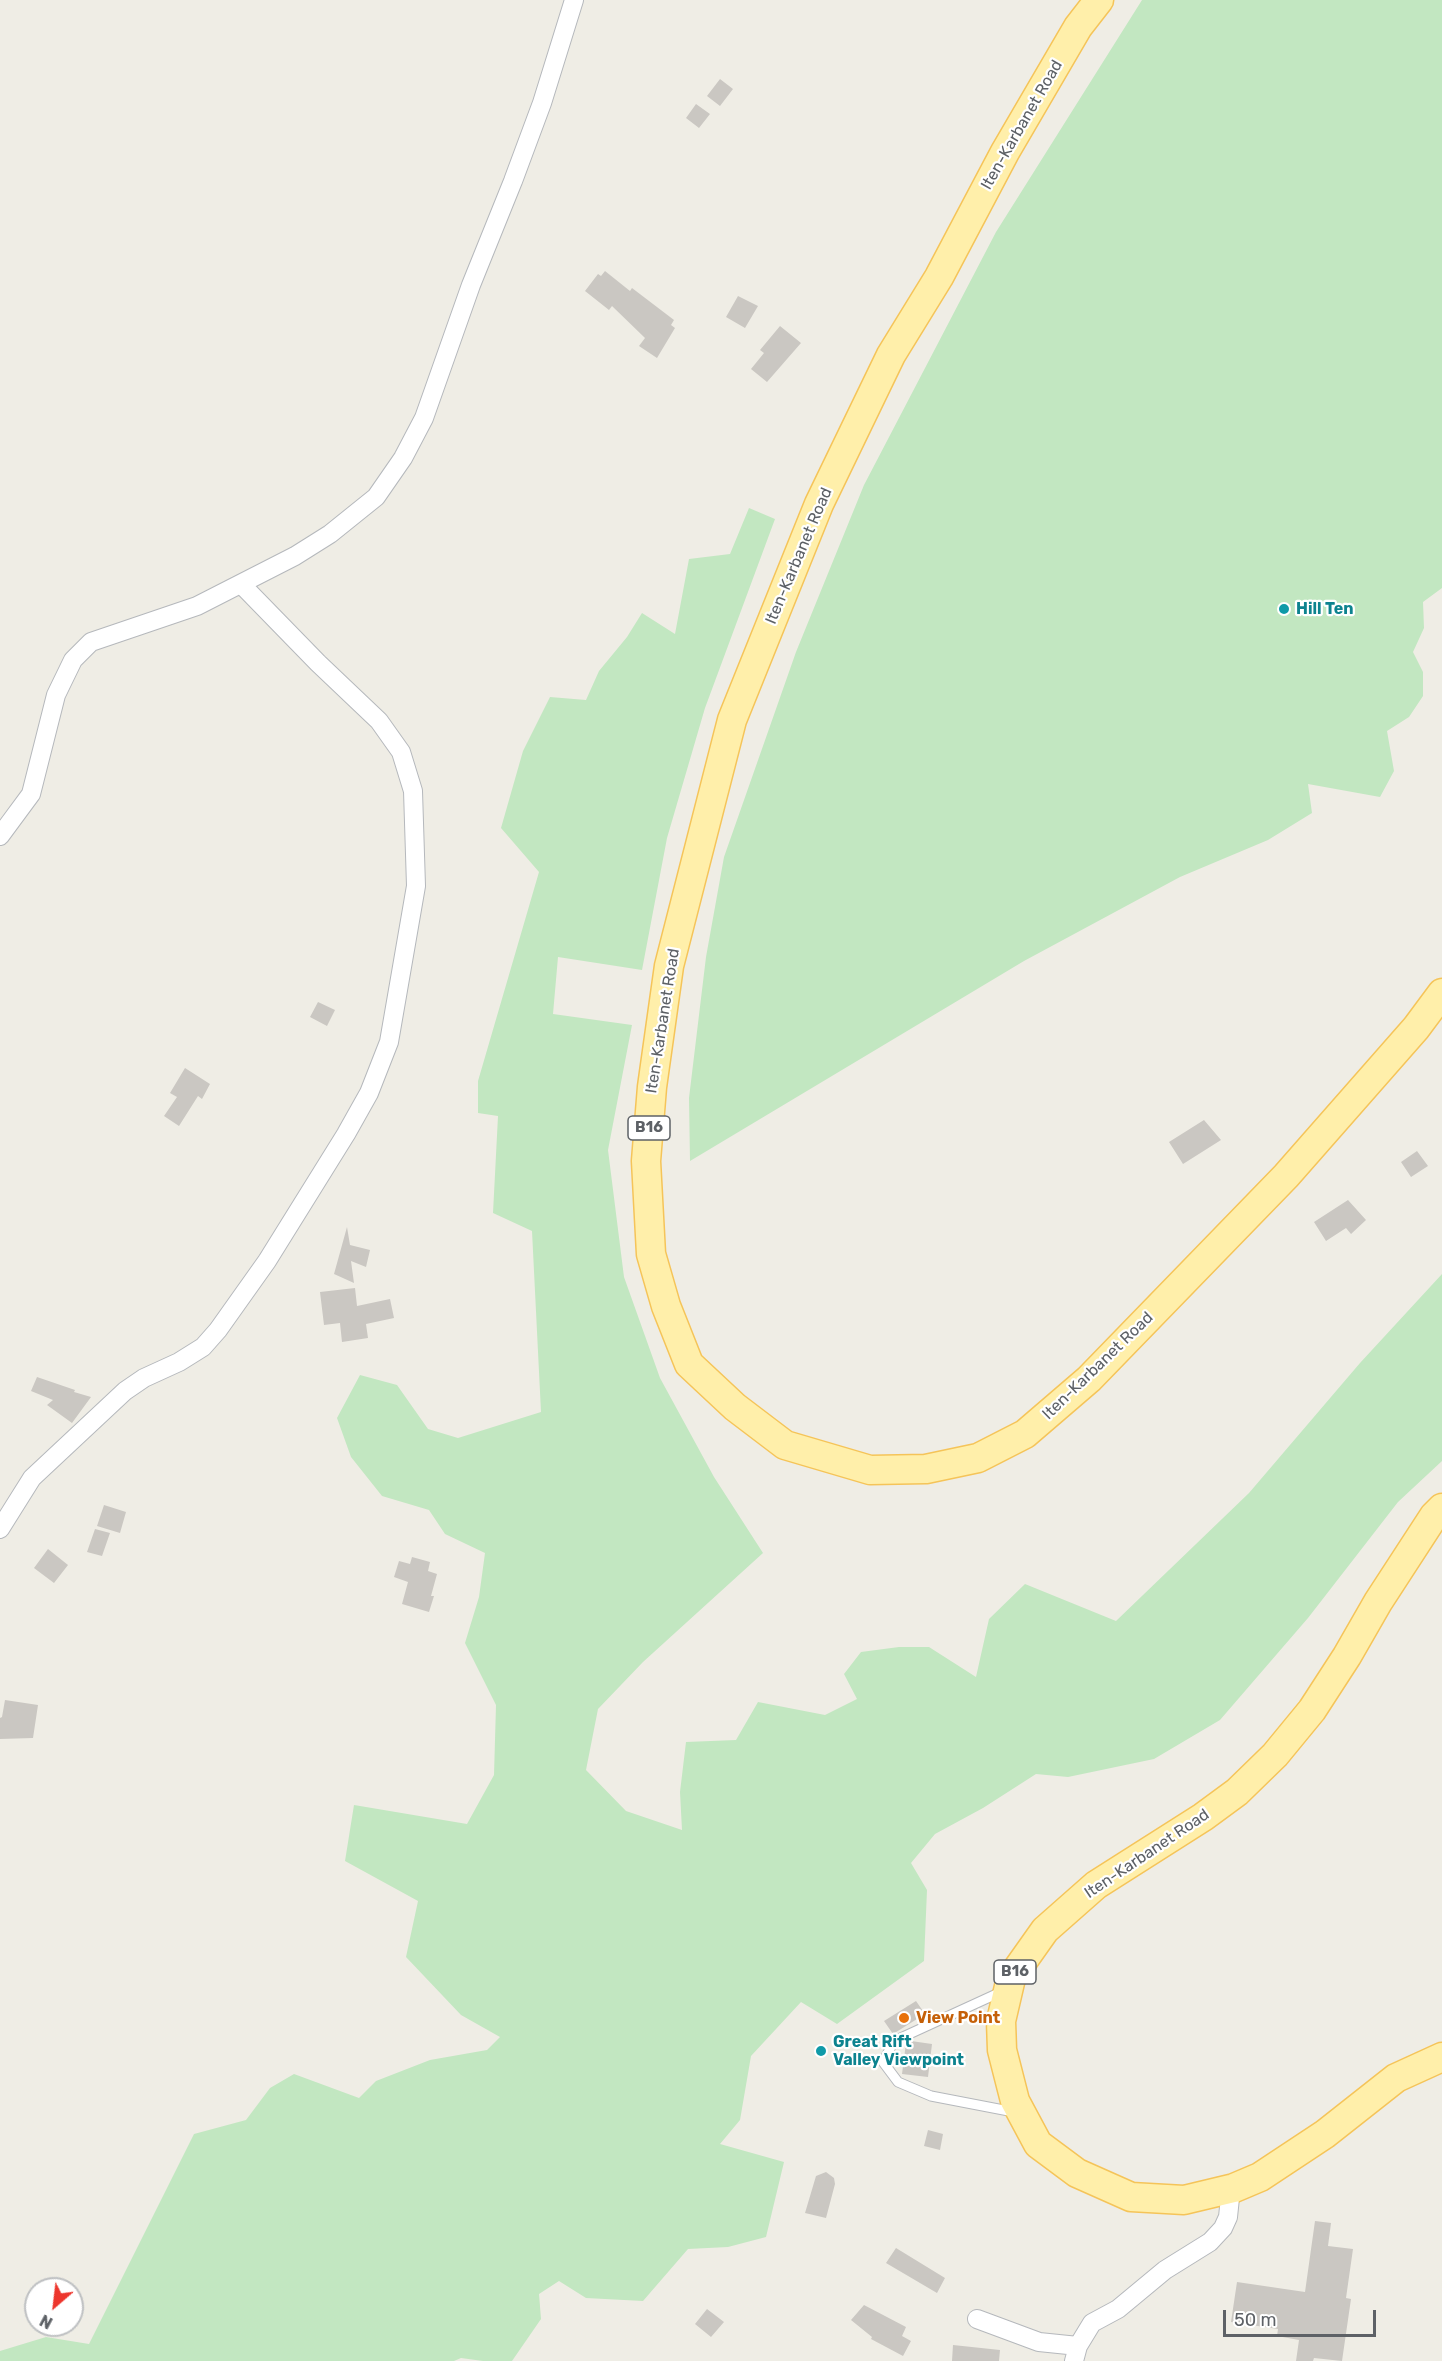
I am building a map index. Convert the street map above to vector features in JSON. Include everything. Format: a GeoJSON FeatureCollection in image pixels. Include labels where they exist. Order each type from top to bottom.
{"type":"FeatureCollection","features":[{"type":"Feature","properties":{"kind":"main road","name":"Iten-Karbanet Road"},"geometry":{"type":"LineString","coordinates":[[1099,0],[1078,27],[1005,152],[939,277],[891,355],[819,504],[732,720],[669,966],[652,1087],[646,1161],[651,1254],[666,1306],[689,1364],[735,1407],[785,1445],[870,1470],[926,1469],[978,1458],[1025,1434],[1097,1371],[1286,1176],[1416,1028],[1442,993]]}},
{"type":"Feature","properties":{"kind":"main road","name":"Iten-Karbanet Road"},"geometry":{"type":"LineString","coordinates":[[1442,1508],[1434,1516],[1378,1602],[1312,1710],[1275,1755],[1236,1792],[1203,1817],[1096,1885],[1045,1930],[1011,1978],[1001,2021],[1002,2050],[1015,2101],[1038,2144],[1077,2173],[1131,2197],[1184,2200],[1231,2188],[1260,2177],[1325,2134],[1396,2078],[1442,2057]]}},
{"type":"Feature","properties":{"kind":"street"},"geometry":{"type":"LineString","coordinates":[[0,836],[31,794],[56,695],[73,660],[91,642],[197,606],[295,556],[330,534],[376,496],[403,458],[424,418],[471,285],[542,104],[574,0]]}},
{"type":"Feature","properties":{"kind":"street"},"geometry":{"type":"LineString","coordinates":[[0,1529],[32,1478],[125,1391],[144,1378],[179,1362],[203,1347],[218,1330],[267,1261],[346,1134],[369,1093],[389,1042],[416,886],[412,790],[401,752],[380,721],[318,663],[241,584]]}},
{"type":"Feature","properties":{"kind":"street"},"geometry":{"type":"LineString","coordinates":[[977,2319],[1076,2353],[1092,2323],[1118,2309],[1165,2270],[1210,2242],[1228,2217],[1231,2188]]}},
{"type":"Feature","properties":{"kind":"lane"},"geometry":{"type":"LineString","coordinates":[[1009,1988],[894,2041],[883,2061],[898,2082],[931,2096],[1022,2114]]}},
{"type":"Feature","properties":{"kind":"green space"},"geometry":{"type":"Polygon","coordinates":[[[1142,0],[1442,0],[1442,588],[1423,602],[1424,628],[1413,652],[1423,672],[1423,696],[1409,717],[1387,731],[1394,771],[1380,797],[1308,784],[1312,813],[1268,840],[1180,877],[1024,961],[690,1161],[689,1098],[706,957],[724,857],[796,652],[864,485],[996,232],[1142,0]]]}},
{"type":"Feature","properties":{"kind":"green space"},"geometry":{"type":"Polygon","coordinates":[[[749,508],[775,519],[705,708],[667,838],[642,970],[558,957],[553,1014],[632,1025],[608,1150],[624,1277],[660,1378],[714,1477],[763,1553],[643,1662],[598,1709],[586,1770],[626,1811],[682,1830],[680,1792],[686,1742],[736,1740],[758,1702],[825,1715],[857,1699],[844,1674],[861,1652],[899,1647],[929,1647],[976,1677],[989,1619],[1025,1584],[1116,1621],[1249,1493],[1360,1363],[1442,1274],[1442,1461],[1398,1502],[1308,1618],[1220,1720],[1154,1759],[1068,1777],[1036,1774],[983,1808],[935,1834],[911,1863],[927,1890],[924,1961],[837,2024],[801,2002],[751,2056],[740,2120],[720,2144],[784,2162],[766,2237],[728,2247],[688,2249],[643,2301],[586,2298],[559,2281],[539,2294],[541,2319],[512,2361],[461,2358],[454,2361],[0,2361],[0,2351],[46,2337],[89,2344],[194,2134],[246,2120],[270,2088],[294,2074],[359,2098],[376,2081],[430,2060],[487,2050],[500,2037],[461,2015],[406,1957],[418,1901],[345,1861],[354,1805],[467,1824],[494,1775],[496,1705],[465,1643],[479,1597],[485,1553],[445,1534],[429,1510],[382,1496],[351,1457],[337,1418],[360,1375],[397,1385],[428,1429],[458,1438],[541,1412],[532,1231],[493,1213],[498,1116],[478,1113],[478,1081],[539,872],[501,828],[523,751],[550,697],[586,700],[599,671],[627,637],[642,613],[675,634],[689,559],[730,554],[749,508]]]}},
{"type":"Feature","properties":{"kind":"building"},"geometry":{"type":"Polygon","coordinates":[[[720,79],[733,89],[720,106],[707,96],[720,79]]]}},
{"type":"Feature","properties":{"kind":"building"},"geometry":{"type":"Polygon","coordinates":[[[696,104],[710,114],[699,128],[686,118],[696,104]]]}},
{"type":"Feature","properties":{"kind":"building"},"geometry":{"type":"Polygon","coordinates":[[[605,271],[630,291],[632,288],[674,320],[671,325],[675,328],[657,358],[639,346],[645,338],[612,306],[609,310],[585,291],[598,274],[601,276],[605,271]]]}},
{"type":"Feature","properties":{"kind":"building"},"geometry":{"type":"Polygon","coordinates":[[[738,296],[758,306],[745,328],[726,317],[738,296]]]}},
{"type":"Feature","properties":{"kind":"building"},"geometry":{"type":"Polygon","coordinates":[[[780,326],[801,343],[767,382],[751,369],[764,353],[760,350],[780,326]]]}},
{"type":"Feature","properties":{"kind":"building"},"geometry":{"type":"Polygon","coordinates":[[[318,1002],[335,1010],[327,1026],[310,1017],[318,1002]]]}},
{"type":"Feature","properties":{"kind":"building"},"geometry":{"type":"Polygon","coordinates":[[[185,1068],[210,1084],[202,1099],[198,1096],[179,1126],[164,1116],[177,1097],[170,1093],[185,1068]]]}},
{"type":"Feature","properties":{"kind":"building"},"geometry":{"type":"Polygon","coordinates":[[[1204,1120],[1221,1140],[1183,1164],[1169,1142],[1204,1120]]]}},
{"type":"Feature","properties":{"kind":"building"},"geometry":{"type":"Polygon","coordinates":[[[1417,1151],[1428,1166],[1411,1177],[1401,1162],[1417,1151]]]}},
{"type":"Feature","properties":{"kind":"building"},"geometry":{"type":"Polygon","coordinates":[[[1348,1200],[1366,1220],[1351,1234],[1346,1228],[1326,1241],[1314,1222],[1348,1200]]]}},
{"type":"Feature","properties":{"kind":"building"},"geometry":{"type":"Polygon","coordinates":[[[347,1227],[350,1245],[370,1250],[366,1267],[351,1261],[354,1283],[334,1274],[347,1227]]]}},
{"type":"Feature","properties":{"kind":"building"},"geometry":{"type":"Polygon","coordinates":[[[355,1288],[357,1306],[390,1299],[394,1318],[366,1324],[368,1338],[342,1342],[340,1323],[324,1325],[320,1292],[355,1288]]]}},
{"type":"Feature","properties":{"kind":"building"},"geometry":{"type":"Polygon","coordinates":[[[37,1377],[91,1397],[72,1423],[47,1405],[53,1400],[31,1391],[37,1377]]]}},
{"type":"Feature","properties":{"kind":"building"},"geometry":{"type":"Polygon","coordinates":[[[104,1505],[126,1512],[120,1533],[97,1526],[104,1505]]]}},
{"type":"Feature","properties":{"kind":"building"},"geometry":{"type":"Polygon","coordinates":[[[95,1529],[110,1533],[102,1556],[87,1552],[95,1529]]]}},
{"type":"Feature","properties":{"kind":"building"},"geometry":{"type":"Polygon","coordinates":[[[48,1549],[68,1565],[54,1583],[34,1568],[48,1549]]]}},
{"type":"Feature","properties":{"kind":"building"},"geometry":{"type":"Polygon","coordinates":[[[412,1557],[430,1562],[428,1571],[437,1574],[429,1612],[402,1604],[408,1582],[394,1577],[399,1561],[410,1564],[412,1557]]]}},
{"type":"Feature","properties":{"kind":"building"},"geometry":{"type":"Polygon","coordinates":[[[5,1700],[38,1705],[33,1738],[0,1739],[0,1718],[5,1700]]]}},
{"type":"Feature","properties":{"kind":"building","name":"View Point"},"geometry":{"type":"Polygon","coordinates":[[[916,2001],[925,2014],[893,2034],[884,2021],[916,2001]]]}},
{"type":"Feature","properties":{"kind":"building"},"geometry":{"type":"Polygon","coordinates":[[[911,2041],[932,2044],[928,2077],[902,2074],[906,2043],[911,2041]]]}},
{"type":"Feature","properties":{"kind":"building"},"geometry":{"type":"Polygon","coordinates":[[[928,2130],[943,2134],[940,2150],[924,2146],[928,2130]]]}},
{"type":"Feature","properties":{"kind":"building"},"geometry":{"type":"Polygon","coordinates":[[[826,2172],[834,2178],[835,2184],[826,2218],[805,2213],[816,2176],[826,2172]]]}},
{"type":"Feature","properties":{"kind":"building"},"geometry":{"type":"Polygon","coordinates":[[[1315,2221],[1331,2223],[1328,2246],[1353,2249],[1346,2298],[1351,2299],[1342,2361],[1314,2358],[1313,2361],[1296,2361],[1299,2340],[1277,2336],[1278,2329],[1231,2322],[1237,2282],[1305,2292],[1315,2221]]]}},
{"type":"Feature","properties":{"kind":"building"},"geometry":{"type":"Polygon","coordinates":[[[896,2248],[945,2278],[937,2293],[886,2263],[896,2248]]]}},
{"type":"Feature","properties":{"kind":"building"},"geometry":{"type":"Polygon","coordinates":[[[864,2305],[906,2327],[902,2336],[911,2341],[903,2356],[871,2339],[872,2337],[851,2320],[864,2305]]]}},
{"type":"Feature","properties":{"kind":"building"},"geometry":{"type":"Polygon","coordinates":[[[707,2309],[724,2322],[711,2337],[695,2324],[707,2309]]]}},
{"type":"Feature","properties":{"kind":"building"},"geometry":{"type":"Polygon","coordinates":[[[953,2345],[1000,2350],[999,2361],[952,2361],[953,2345]]]}},
{"type":"Feature","properties":{"kind":"place","name":"Hill Ten"},"geometry":{"type":"Point","coordinates":[1284,609]}},
{"type":"Feature","properties":{"kind":"place","name":"View Point"},"geometry":{"type":"Point","coordinates":[904,2018]}},
{"type":"Feature","properties":{"kind":"place","name":"Great Rift Valley Viewpoint"},"geometry":{"type":"Point","coordinates":[821,2051]}}]}
